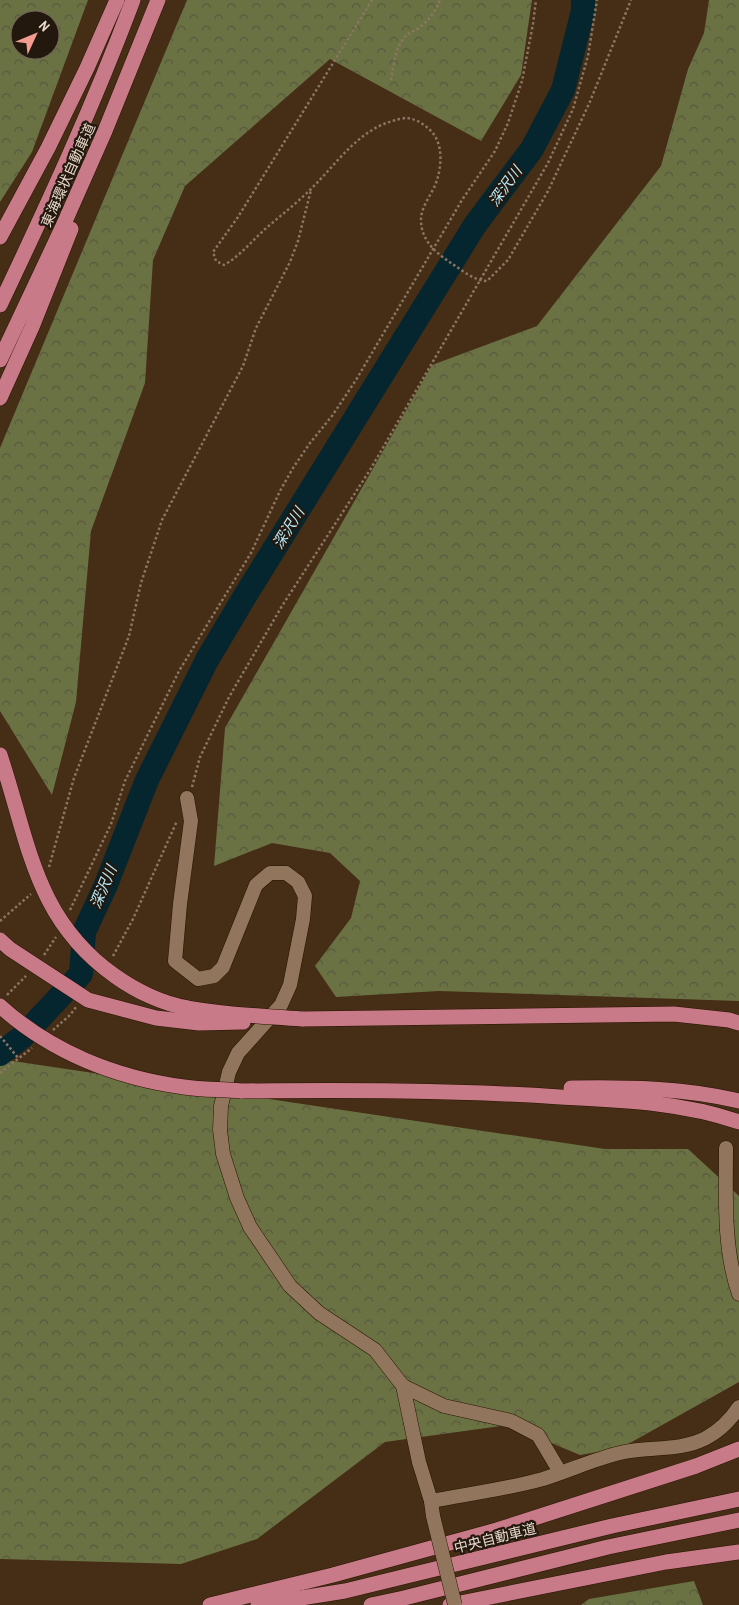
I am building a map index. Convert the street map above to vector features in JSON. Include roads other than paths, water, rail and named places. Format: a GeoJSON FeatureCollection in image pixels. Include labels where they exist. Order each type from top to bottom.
{"type":"FeatureCollection","features":[{"type":"Feature","properties":{"kind":"highway"},"geometry":{"type":"LineString","coordinates":[[0,237],[48,148],[87,68],[117,0]]}},
{"type":"Feature","properties":{"kind":"highway","name":"東海環状自動車道"},"geometry":{"type":"LineString","coordinates":[[0,304],[53,194],[133,0]]}},
{"type":"Feature","properties":{"kind":"highway","name":"東海環状自動車道"},"geometry":{"type":"LineString","coordinates":[[0,360],[59,235],[105,131],[158,0]]}},
{"type":"Feature","properties":{"kind":"highway"},"geometry":{"type":"LineString","coordinates":[[0,398],[62,254],[105,131]]}},
{"type":"Feature","properties":{"kind":"highway"},"geometry":{"type":"LineString","coordinates":[[0,755],[28,852],[39,882],[63,925],[82,948],[101,966],[128,985],[158,999],[187,1008],[302,1019]]}},
{"type":"Feature","properties":{"kind":"highway"},"geometry":{"type":"LineString","coordinates":[[0,940],[10,949],[88,1000],[156,1018],[199,1023],[302,1019],[674,1014],[729,1020],[739,1023]]}},
{"type":"Feature","properties":{"kind":"highway"},"geometry":{"type":"LineString","coordinates":[[3,1001],[41,1037]]}},
{"type":"Feature","properties":{"kind":"highway"},"geometry":{"type":"LineString","coordinates":[[0,1015],[68,1053],[101,1067],[138,1079],[185,1088],[526,1095],[616,1100],[668,1105],[714,1113],[739,1122]]}},
{"type":"Feature","properties":{"kind":"highway"},"geometry":{"type":"LineString","coordinates":[[396,1092],[600,1088],[712,1095],[739,1101]]}},
{"type":"Feature","properties":{"kind":"highway"},"geometry":{"type":"LineString","coordinates":[[210,1605],[332,1576],[497,1530],[696,1466],[739,1449]]}},
{"type":"Feature","properties":{"kind":"highway","name":"中央自動車道"},"geometry":{"type":"LineString","coordinates":[[258,1605],[345,1591],[621,1524],[739,1499]]}},
{"type":"Feature","properties":{"kind":"highway"},"geometry":{"type":"LineString","coordinates":[[371,1605],[608,1547],[739,1520]]}},
{"type":"Feature","properties":{"kind":"highway"},"geometry":{"type":"LineString","coordinates":[[450,1605],[666,1562],[739,1552]]}},
{"type":"Feature","properties":{"kind":"street"},"geometry":{"type":"LineString","coordinates":[[187,798],[191,821],[180,904],[175,961],[198,979],[214,976],[223,967],[256,885],[270,873],[286,873],[298,882],[305,896],[304,919],[290,985],[281,1005],[238,1053],[229,1072],[221,1106],[220,1130],[223,1154],[237,1198],[250,1227],[290,1286],[319,1314],[375,1350],[403,1386],[419,1462],[431,1501],[455,1605]]}},
{"type":"Feature","properties":{"kind":"street"},"geometry":{"type":"LineString","coordinates":[[726,1148],[729,1248],[732,1273],[739,1294]]}},
{"type":"Feature","properties":{"kind":"street"},"geometry":{"type":"LineString","coordinates":[[403,1386],[444,1406],[511,1421],[538,1435],[560,1472]]}},
{"type":"Feature","properties":{"kind":"street"},"geometry":{"type":"LineString","coordinates":[[431,1501],[526,1483],[618,1453],[637,1449],[669,1448],[699,1441],[720,1428],[739,1407]]}},
{"type":"Feature","properties":{"kind":"waterway","name":"深沢川"},"geometry":{"type":"LineString","coordinates":[[0,1054],[22,1037],[81,974],[84,932],[105,887],[147,780],[207,660],[475,225],[532,149],[563,90],[583,11],[583,0]]}}]}
